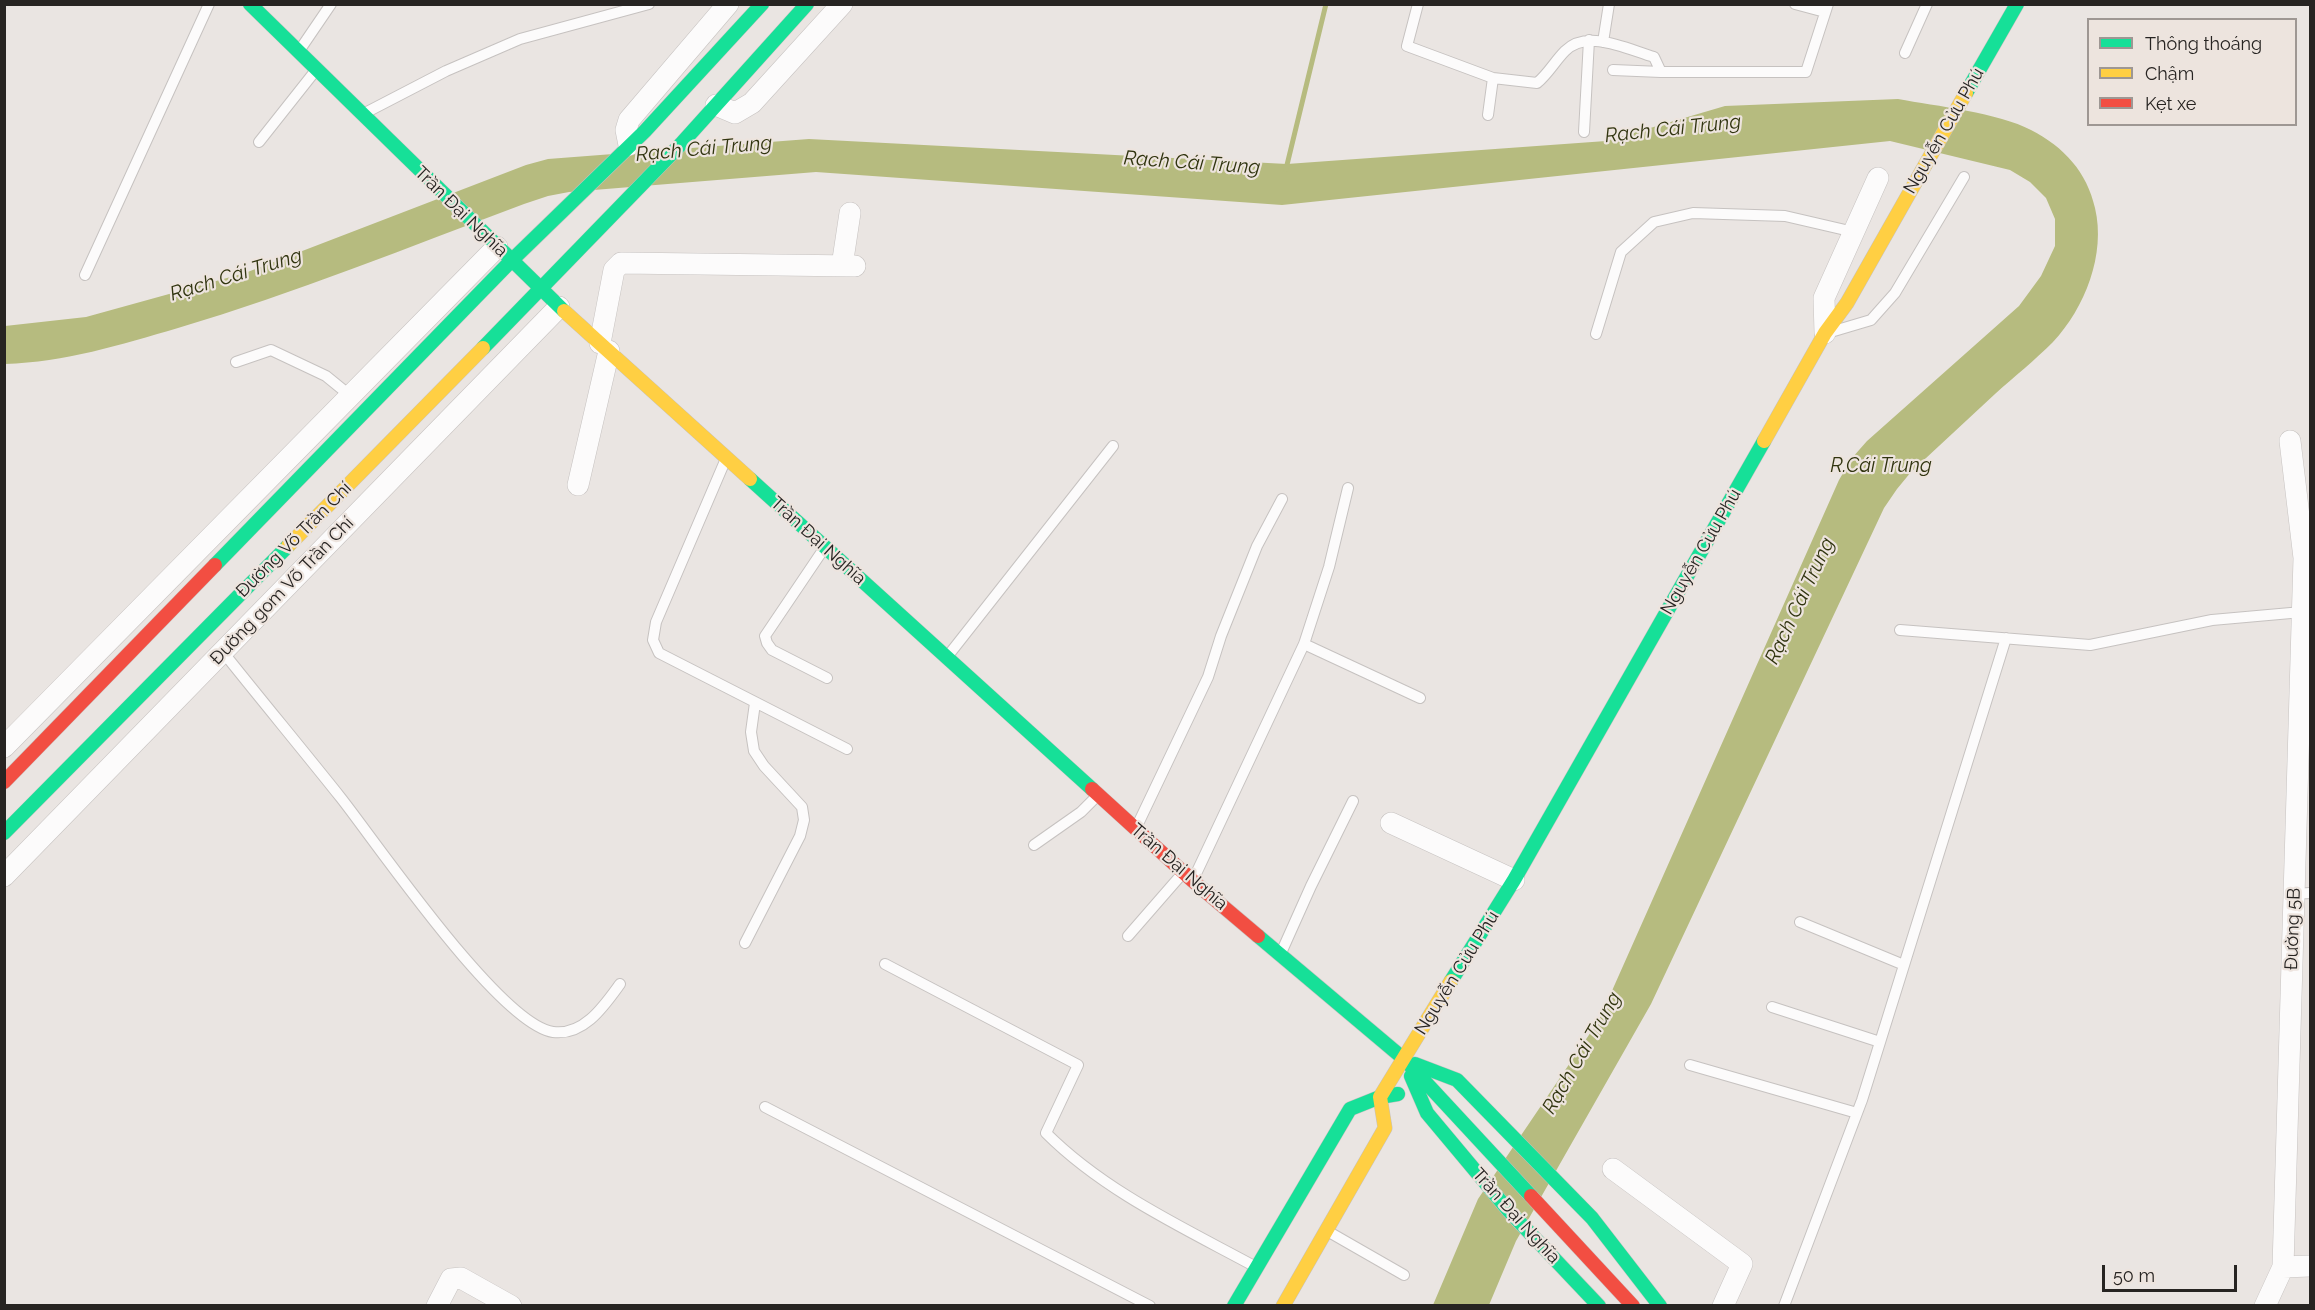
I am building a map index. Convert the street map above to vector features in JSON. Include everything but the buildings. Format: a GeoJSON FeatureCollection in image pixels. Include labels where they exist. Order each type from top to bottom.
{"type":"FeatureCollection","features":[{"type":"Feature","properties":{"kind":"main road","name":"Trần Đại Nghĩa"},"geometry":{"type":"LineString","coordinates":[[250,4],[541,290],[1188,876],[1404,1059],[1633,1305]]}},
{"type":"Feature","properties":{"kind":"main road"},"geometry":{"type":"LineString","coordinates":[[498,248],[555,218],[645,131],[762,4]]}},
{"type":"Feature","properties":{"kind":"main road"},"geometry":{"type":"LineString","coordinates":[[716,105],[807,4]]}},
{"type":"Feature","properties":{"kind":"main road","name":"Nguyễn Cửu Phú"},"geometry":{"type":"LineString","coordinates":[[1380,1097],[1514,880],[1826,333],[1846,303],[2013,6]]}},
{"type":"Feature","properties":{"kind":"main road","name":"Đường Võ Trần Chí"},"geometry":{"type":"LineString","coordinates":[[4,833],[541,290],[716,105]]}},
{"type":"Feature","properties":{"kind":"main road","name":"Đường Võ Trần Chí"},"geometry":{"type":"LineString","coordinates":[[4,783],[359,403]]}},
{"type":"Feature","properties":{"kind":"main road"},"geometry":{"type":"LineString","coordinates":[[1428,1019],[1427,1038],[1433,1052],[1457,1080]]}},
{"type":"Feature","properties":{"kind":"main road","name":"Trần Đại Nghĩa"},"geometry":{"type":"LineString","coordinates":[[1404,1059],[1457,1080],[1592,1218],[1660,1305]]}},
{"type":"Feature","properties":{"kind":"main road","name":"Trần Đại Nghĩa"},"geometry":{"type":"LineString","coordinates":[[1404,1059],[1427,1113],[1509,1211],[1599,1305]]}},
{"type":"Feature","properties":{"kind":"main road"},"geometry":{"type":"LineString","coordinates":[[1234,1305],[1350,1109],[1392,1093],[1403,1095],[1427,1113]]}},
{"type":"Feature","properties":{"kind":"main road"},"geometry":{"type":"LineString","coordinates":[[1283,1305],[1385,1128],[1380,1097]]}},
{"type":"Feature","properties":{"kind":"street"},"geometry":{"type":"LineString","coordinates":[[629,146],[627,130],[629,120],[728,4]]}},
{"type":"Feature","properties":{"kind":"street"},"geometry":{"type":"LineString","coordinates":[[716,105],[735,113],[752,103],[842,4]]}},
{"type":"Feature","properties":{"kind":"street"},"geometry":{"type":"LineString","coordinates":[[1826,333],[1824,298],[1878,178]]}},
{"type":"Feature","properties":{"kind":"street"},"geometry":{"type":"LineString","coordinates":[[578,485],[604,347],[614,270],[621,263],[848,266],[850,213]]}},
{"type":"Feature","properties":{"kind":"street"},"geometry":{"type":"LineString","coordinates":[[4,747],[359,403],[498,248]]}},
{"type":"Feature","properties":{"kind":"street","name":"Đường gom Võ Trần Chí"},"geometry":{"type":"LineString","coordinates":[[4,876],[560,307]]}},
{"type":"Feature","properties":{"kind":"street","name":"Đường 5B"},"geometry":{"type":"LineString","coordinates":[[2265,1305],[2283,1267],[2302,893],[2304,747],[2302,612],[2307,586],[2307,558],[2290,441]]}},
{"type":"Feature","properties":{"kind":"street"},"geometry":{"type":"LineString","coordinates":[[1391,824],[1514,880]]}},
{"type":"Feature","properties":{"kind":"street"},"geometry":{"type":"LineString","coordinates":[[1613,1169],[1742,1264],[1723,1305]]}},
{"type":"Feature","properties":{"kind":"street"},"geometry":{"type":"LineString","coordinates":[[2283,1267],[2310,1266]]}},
{"type":"Feature","properties":{"kind":"street"},"geometry":{"type":"LineString","coordinates":[[438,1305],[451,1279],[455,1277],[512,1305]]}},
{"type":"Feature","properties":{"kind":"lane"},"geometry":{"type":"LineString","coordinates":[[84,275],[209,4]]}},
{"type":"Feature","properties":{"kind":"lane"},"geometry":{"type":"LineString","coordinates":[[298,52],[331,4]]}},
{"type":"Feature","properties":{"kind":"lane"},"geometry":{"type":"LineString","coordinates":[[362,114],[446,71],[520,39],[649,4]]}},
{"type":"Feature","properties":{"kind":"lane"},"geometry":{"type":"LineString","coordinates":[[1418,4],[1407,46],[1493,78],[1537,82],[1571,46],[1589,40],[1654,57],[1661,72]]}},
{"type":"Feature","properties":{"kind":"lane"},"geometry":{"type":"LineString","coordinates":[[1603,42],[1609,4]]}},
{"type":"Feature","properties":{"kind":"lane"},"geometry":{"type":"LineString","coordinates":[[1613,70],[1806,72],[1826,8],[1795,4]]}},
{"type":"Feature","properties":{"kind":"lane"},"geometry":{"type":"LineString","coordinates":[[1905,53],[1927,4]]}},
{"type":"Feature","properties":{"kind":"lane"},"geometry":{"type":"LineString","coordinates":[[1584,132],[1589,40]]}},
{"type":"Feature","properties":{"kind":"lane"},"geometry":{"type":"LineString","coordinates":[[259,142],[316,70]]}},
{"type":"Feature","properties":{"kind":"lane"},"geometry":{"type":"LineString","coordinates":[[1488,115],[1493,78]]}},
{"type":"Feature","properties":{"kind":"lane"},"geometry":{"type":"LineString","coordinates":[[1826,333],[1871,320],[1895,293],[1964,177]]}},
{"type":"Feature","properties":{"kind":"lane"},"geometry":{"type":"LineString","coordinates":[[1596,334],[1622,252],[1654,222],[1693,213],[1785,216],[1854,232]]}},
{"type":"Feature","properties":{"kind":"lane"},"geometry":{"type":"LineString","coordinates":[[236,362],[271,350],[326,376],[359,403]]}},
{"type":"Feature","properties":{"kind":"lane"},"geometry":{"type":"LineString","coordinates":[[946,657],[1113,446]]}},
{"type":"Feature","properties":{"kind":"lane"},"geometry":{"type":"LineString","coordinates":[[726,458],[656,622],[652,640],[660,654],[847,749]]}},
{"type":"Feature","properties":{"kind":"lane"},"geometry":{"type":"LineString","coordinates":[[1128,936],[1188,876],[1304,644],[1329,567],[1348,488]]}},
{"type":"Feature","properties":{"kind":"lane"},"geometry":{"type":"LineString","coordinates":[[1136,829],[1208,677],[1221,636],[1257,546],[1282,499]]}},
{"type":"Feature","properties":{"kind":"lane"},"geometry":{"type":"LineString","coordinates":[[825,548],[765,636],[772,650],[827,678]]}},
{"type":"Feature","properties":{"kind":"lane"},"geometry":{"type":"LineString","coordinates":[[1900,630],[2090,645],[2212,620],[2302,612]]}},
{"type":"Feature","properties":{"kind":"lane"},"geometry":{"type":"LineString","coordinates":[[1784,1305],[1857,1113],[2006,638]]}},
{"type":"Feature","properties":{"kind":"lane"},"geometry":{"type":"LineString","coordinates":[[1304,644],[1420,698]]}},
{"type":"Feature","properties":{"kind":"lane"},"geometry":{"type":"LineString","coordinates":[[223,652],[341,798],[426,911],[499,997],[522,1017],[552,1032],[567,1032],[590,1020],[620,984]]}},
{"type":"Feature","properties":{"kind":"lane"},"geometry":{"type":"LineString","coordinates":[[746,943],[800,836],[804,820],[802,807],[764,766],[754,751],[751,732],[755,704]]}},
{"type":"Feature","properties":{"kind":"lane"},"geometry":{"type":"LineString","coordinates":[[1034,845],[1081,812],[1099,795]]}},
{"type":"Feature","properties":{"kind":"lane"},"geometry":{"type":"LineString","coordinates":[[1281,954],[1311,886],[1353,801]]}},
{"type":"Feature","properties":{"kind":"lane"},"geometry":{"type":"LineString","coordinates":[[1800,922],[1904,964]]}},
{"type":"Feature","properties":{"kind":"lane"},"geometry":{"type":"LineString","coordinates":[[885,964],[1078,1065],[1046,1133],[1067,1154],[1137,1202],[1257,1268]]}},
{"type":"Feature","properties":{"kind":"lane"},"geometry":{"type":"LineString","coordinates":[[1772,1006],[1880,1042]]}},
{"type":"Feature","properties":{"kind":"lane"},"geometry":{"type":"LineString","coordinates":[[1690,1065],[1857,1113]]}},
{"type":"Feature","properties":{"kind":"lane"},"geometry":{"type":"LineString","coordinates":[[765,1107],[1150,1305]]}},
{"type":"Feature","properties":{"kind":"lane"},"geometry":{"type":"LineString","coordinates":[[1326,1230],[1404,1275]]}},
{"type":"Feature","properties":{"kind":"water","name":"R.Cái Trung"},"geometry":{"type":"Polygon","coordinates":[[[1898,99],[1967,111],[2018,124],[2043,137],[2064,153],[2080,172],[2095,208],[2098,244],[2090,280],[2075,313],[2053,342],[1911,472],[1884,508],[1651,1004],[1516,1241],[1489,1305],[1433,1305],[1478,1199],[1599,1020],[1839,480],[1852,458],[1867,441],[2019,306],[2041,276],[2055,246],[2055,219],[2046,198],[2030,182],[2010,170],[1890,141],[1282,205],[816,172],[569,192],[524,204],[309,285],[178,328],[71,356],[5,364],[5,326],[86,317],[245,273],[526,165],[548,159],[809,139],[1287,164],[1606,141],[1725,106],[1898,99]]]}},
{"type":"Feature","properties":{"kind":"waterway"},"geometry":{"type":"LineString","coordinates":[[1286,169],[1326,4]]}},
{"type":"Feature","properties":{"kind":"traffic: fast"},"geometry":{"type":"LineString","coordinates":[[250,4],[564,311]]}},
{"type":"Feature","properties":{"kind":"traffic: fast"},"geometry":{"type":"LineString","coordinates":[[215,565],[511,261],[645,131],[762,4]]}},
{"type":"Feature","properties":{"kind":"traffic: fast"},"geometry":{"type":"LineString","coordinates":[[483,348],[681,144],[807,4]]}},
{"type":"Feature","properties":{"kind":"traffic: fast"},"geometry":{"type":"LineString","coordinates":[[1966,93],[2017,4]]}},
{"type":"Feature","properties":{"kind":"traffic: fast"},"geometry":{"type":"LineString","coordinates":[[1451,981],[1514,880],[1764,441]]}},
{"type":"Feature","properties":{"kind":"traffic: fast"},"geometry":{"type":"LineString","coordinates":[[750,479],[1092,789]]}},
{"type":"Feature","properties":{"kind":"traffic: fast"},"geometry":{"type":"LineString","coordinates":[[4,833],[288,546]]}},
{"type":"Feature","properties":{"kind":"traffic: fast"},"geometry":{"type":"LineString","coordinates":[[1258,936],[1404,1059],[1531,1196]]}},
{"type":"Feature","properties":{"kind":"traffic: fast"},"geometry":{"type":"LineString","coordinates":[[1415,1064],[1457,1080],[1592,1218],[1660,1306]]}},
{"type":"Feature","properties":{"kind":"traffic: fast"},"geometry":{"type":"LineString","coordinates":[[1411,1076],[1427,1113],[1509,1211],[1599,1306]]}},
{"type":"Feature","properties":{"kind":"traffic: fast"},"geometry":{"type":"LineString","coordinates":[[1234,1306],[1350,1109],[1380,1097],[1398,1094]]}},
{"type":"Feature","properties":{"kind":"traffic: slow"},"geometry":{"type":"LineString","coordinates":[[1764,441],[1825,333],[1847,303],[1966,93]]}},
{"type":"Feature","properties":{"kind":"traffic: slow"},"geometry":{"type":"LineString","coordinates":[[564,311],[750,479]]}},
{"type":"Feature","properties":{"kind":"traffic: slow"},"geometry":{"type":"LineString","coordinates":[[288,546],[483,348]]}},
{"type":"Feature","properties":{"kind":"traffic: slow"},"geometry":{"type":"LineString","coordinates":[[1283,1306],[1385,1128],[1380,1097],[1451,981]]}},
{"type":"Feature","properties":{"kind":"traffic: jam"},"geometry":{"type":"LineString","coordinates":[[4,782],[215,565]]}},
{"type":"Feature","properties":{"kind":"traffic: jam"},"geometry":{"type":"LineString","coordinates":[[1092,789],[1193,881],[1258,936]]}},
{"type":"Feature","properties":{"kind":"traffic: jam"},"geometry":{"type":"LineString","coordinates":[[1531,1196],[1633,1306]]}},
{"type":"Feature","properties":{"kind":"water label","name":"Rạch Cái Trung"},"geometry":{"type":"Point","coordinates":[1673,129]}},
{"type":"Feature","properties":{"kind":"water label","name":"Rạch Cái Trung"},"geometry":{"type":"Point","coordinates":[704,149]}},
{"type":"Feature","properties":{"kind":"water label","name":"Rạch Cái Trung"},"geometry":{"type":"Point","coordinates":[1192,163]}},
{"type":"Feature","properties":{"kind":"water label","name":"Rạch Cái Trung"},"geometry":{"type":"Point","coordinates":[236,275]}},
{"type":"Feature","properties":{"kind":"water label","name":"Rạch Cái Trung"},"geometry":{"type":"Point","coordinates":[1800,601]}},
{"type":"Feature","properties":{"kind":"water label","name":"Rạch Cái Trung"},"geometry":{"type":"Point","coordinates":[1582,1053]}}]}
